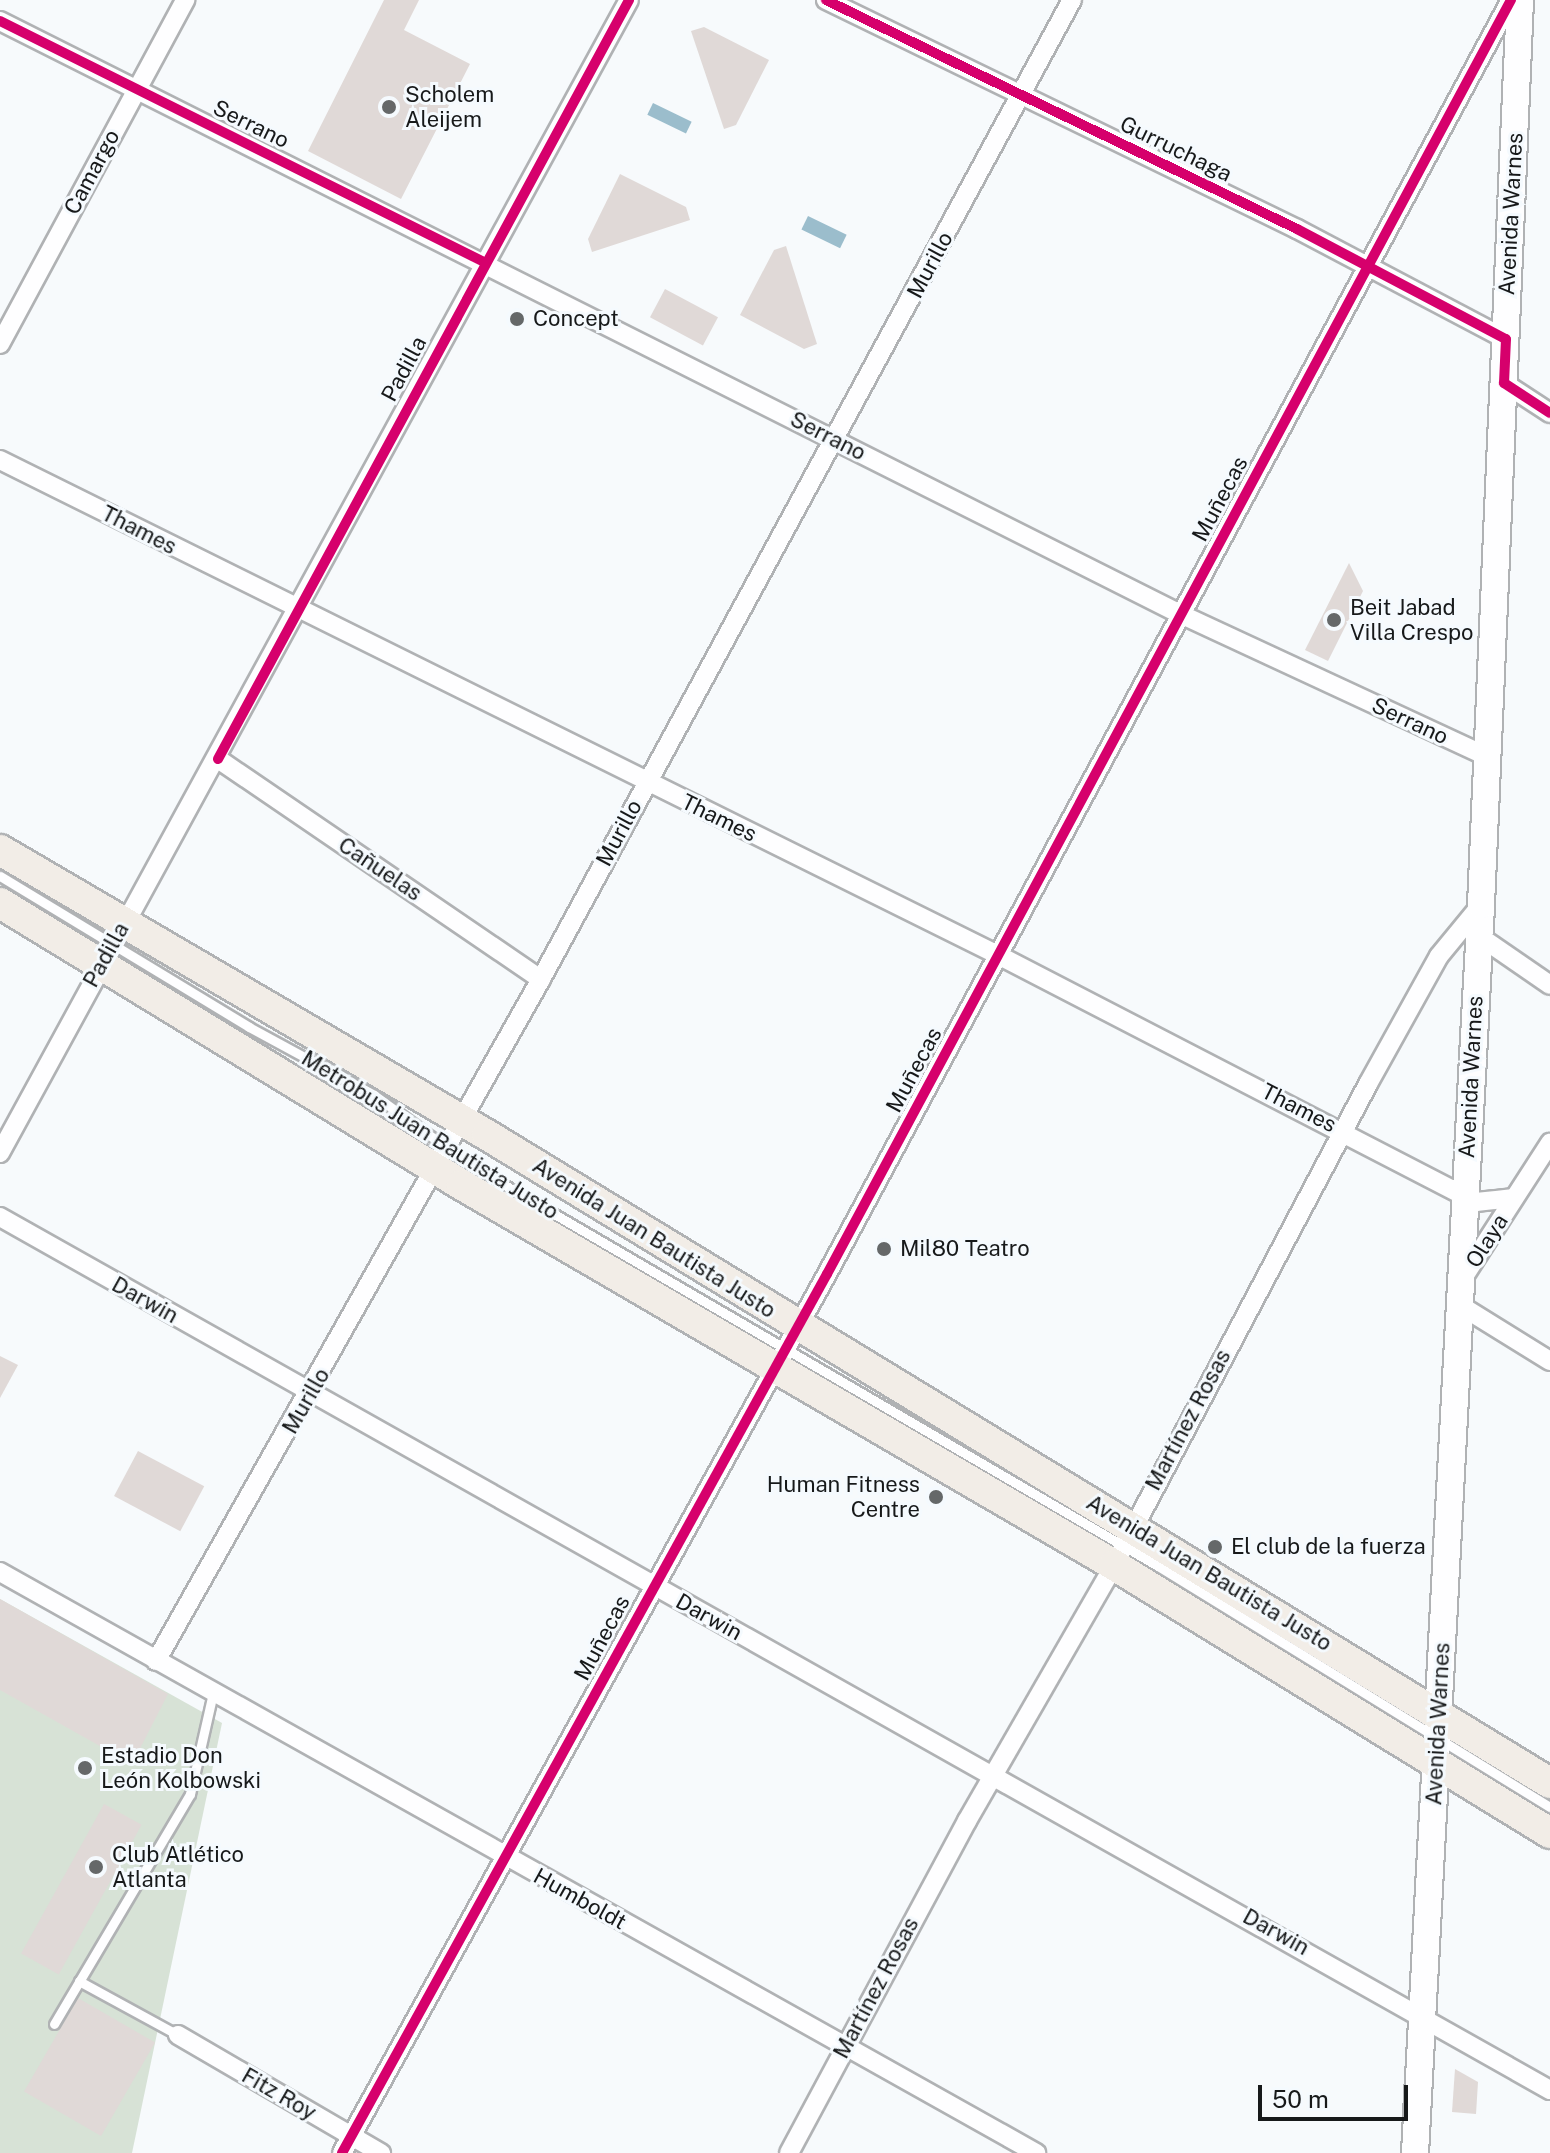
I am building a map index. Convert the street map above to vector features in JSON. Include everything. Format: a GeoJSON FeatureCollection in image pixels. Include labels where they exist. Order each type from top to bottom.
{"type":"FeatureCollection","features":[{"type":"Feature","properties":{"kind":"main road","name":"Avenida Warnes"},"geometry":{"type":"LineString","coordinates":[[1415,2153],[1481,905],[1520,0]]}},
{"type":"Feature","properties":{"kind":"main road","name":"Avenida Juan Bautista Justo"},"geometry":{"type":"LineString","coordinates":[[0,850],[111,944],[1438,1737],[1550,1833]]}},
{"type":"Feature","properties":{"kind":"main road","name":"Avenida Juan Bautista Justo"},"geometry":{"type":"LineString","coordinates":[[0,903],[111,944],[1438,1737],[1549,1785]]}},
{"type":"Feature","properties":{"kind":"street","name":"Camargo"},"geometry":{"type":"LineString","coordinates":[[0,344],[185,0]]}},
{"type":"Feature","properties":{"kind":"street","name":"Padilla"},"geometry":{"type":"LineString","coordinates":[[0,1153],[111,944],[218,759],[484,262],[629,0]]}},
{"type":"Feature","properties":{"kind":"street","name":"Gurruchaga"},"geometry":{"type":"LineString","coordinates":[[826,0],[1365,266],[1506,339]]}},
{"type":"Feature","properties":{"kind":"street","name":"Murillo"},"geometry":{"type":"LineString","coordinates":[[156,1661],[311,1393],[541,979],[1072,0]]}},
{"type":"Feature","properties":{"kind":"street","name":"Muñecas"},"geometry":{"type":"LineString","coordinates":[[342,2153],[786,1347],[1365,266],[1511,0]]}},
{"type":"Feature","properties":{"kind":"street","name":"Serrano"},"geometry":{"type":"LineString","coordinates":[[0,21],[1180,614],[1488,757]]}},
{"type":"Feature","properties":{"kind":"street"},"geometry":{"type":"LineString","coordinates":[[1504,383],[1550,413]]}},
{"type":"Feature","properties":{"kind":"street","name":"Thames"},"geometry":{"type":"LineString","coordinates":[[0,460],[298,611],[998,955],[1343,1130],[1464,1196]]}},
{"type":"Feature","properties":{"kind":"street","name":"Cañuelas"},"geometry":{"type":"LineString","coordinates":[[218,759],[541,979]]}},
{"type":"Feature","properties":{"kind":"street","name":"Martínez Rosas"},"geometry":{"type":"LineString","coordinates":[[789,2153],[845,2045],[1122,1546],[1439,956],[1481,905]]}},
{"type":"Feature","properties":{"kind":"street"},"geometry":{"type":"LineString","coordinates":[[1479,936],[1550,985]]}},
{"type":"Feature","properties":{"kind":"street","name":"Olaya"},"geometry":{"type":"LineString","coordinates":[[1459,1294],[1514,1198],[1550,1143]]}},
{"type":"Feature","properties":{"kind":"street"},"geometry":{"type":"LineString","coordinates":[[1437,1180],[1453,1177],[1466,1166]]}},
{"type":"Feature","properties":{"kind":"street","name":"Olaya"},"geometry":{"type":"LineString","coordinates":[[1464,1196],[1488,1204],[1514,1198]]}},
{"type":"Feature","properties":{"kind":"street","name":"Darwin"},"geometry":{"type":"LineString","coordinates":[[0,1217],[1550,2090]]}},
{"type":"Feature","properties":{"kind":"street"},"geometry":{"type":"LineString","coordinates":[[1459,1294],[1550,1361]]}},
{"type":"Feature","properties":{"kind":"street","name":"Humboldt"},"geometry":{"type":"LineString","coordinates":[[0,1572],[1036,2153]]}},
{"type":"Feature","properties":{"kind":"street","name":"Fitz Roy"},"geometry":{"type":"LineString","coordinates":[[178,2035],[381,2153]]}},
{"type":"Feature","properties":{"kind":"lane"},"geometry":{"type":"LineString","coordinates":[[0,876],[111,944]]}},
{"type":"Feature","properties":{"kind":"lane"},"geometry":{"type":"LineString","coordinates":[[1122,1546],[1163,1559],[1234,1612]]}},
{"type":"Feature","properties":{"kind":"lane"},"geometry":{"type":"LineString","coordinates":[[1122,1546],[1438,1737]]}},
{"type":"Feature","properties":{"kind":"lane"},"geometry":{"type":"LineString","coordinates":[[54,2024],[190,1794],[213,1693]]}},
{"type":"Feature","properties":{"kind":"lane"},"geometry":{"type":"LineString","coordinates":[[79,1981],[178,2035]]}},
{"type":"Feature","properties":{"kind":"shaded area","name":"Club Atlético Atlanta"},"geometry":{"type":"Polygon","coordinates":[[[0,1599],[222,1723],[132,2153],[0,2153],[0,1599]]]}},
{"type":"Feature","properties":{"kind":"water"},"geometry":{"type":"Polygon","coordinates":[[[653,103],[692,122],[686,134],[647,115],[653,103]]]}},
{"type":"Feature","properties":{"kind":"water"},"geometry":{"type":"Polygon","coordinates":[[[808,216],[847,235],[840,248],[801,229],[808,216]]]}},
{"type":"Feature","properties":{"kind":"building","name":"Scholem Aleijem"},"geometry":{"type":"Polygon","coordinates":[[[384,0],[419,0],[404,30],[470,64],[401,199],[308,151],[384,0]]]}},
{"type":"Feature","properties":{"kind":"building"},"geometry":{"type":"Polygon","coordinates":[[[704,27],[769,60],[736,125],[724,129],[691,31],[704,27]]]}},
{"type":"Feature","properties":{"kind":"building"},"geometry":{"type":"Polygon","coordinates":[[[620,174],[686,207],[690,220],[592,252],[588,239],[620,174]]]}},
{"type":"Feature","properties":{"kind":"building"},"geometry":{"type":"Polygon","coordinates":[[[786,246],[817,344],[804,349],[740,315],[774,250],[786,246]]]}},
{"type":"Feature","properties":{"kind":"building"},"geometry":{"type":"Polygon","coordinates":[[[665,289],[718,317],[703,345],[650,317],[665,289]]]}},
{"type":"Feature","properties":{"kind":"building","name":"Beit Jabad Villa Crespo"},"geometry":{"type":"Polygon","coordinates":[[[1349,563],[1363,591],[1328,661],[1305,650],[1349,563]]]}},
{"type":"Feature","properties":{"kind":"building"},"geometry":{"type":"Polygon","coordinates":[[[0,1356],[18,1365],[0,1398],[0,1356]]]}},
{"type":"Feature","properties":{"kind":"building"},"geometry":{"type":"Polygon","coordinates":[[[138,1451],[204,1486],[180,1531],[114,1496],[138,1451]]]}},
{"type":"Feature","properties":{"kind":"building"},"geometry":{"type":"Polygon","coordinates":[[[0,1599],[168,1694],[132,1764],[0,1690],[0,1599]]]}},
{"type":"Feature","properties":{"kind":"building"},"geometry":{"type":"Polygon","coordinates":[[[104,1804],[142,1825],[59,1974],[21,1954],[104,1804]]]}},
{"type":"Feature","properties":{"kind":"building"},"geometry":{"type":"Polygon","coordinates":[[[78,1998],[155,2042],[101,2136],[24,2092],[78,1998]]]}},
{"type":"Feature","properties":{"kind":"building"},"geometry":{"type":"Polygon","coordinates":[[[1455,2069],[1478,2082],[1476,2114],[1452,2112],[1455,2069]]]}},
{"type":"Feature","properties":{"kind":"cycle path"},"geometry":{"type":"LineString","coordinates":[[218,759],[629,0]]}},
{"type":"Feature","properties":{"kind":"cycle path"},"geometry":{"type":"LineString","coordinates":[[826,0],[1297,229],[1506,339],[1504,383],[1550,413]]}},
{"type":"Feature","properties":{"kind":"cycle path"},"geometry":{"type":"LineString","coordinates":[[342,2153],[827,1274],[1511,0]]}},
{"type":"Feature","properties":{"kind":"cycle path"},"geometry":{"type":"LineString","coordinates":[[0,21],[484,262]]}},
{"type":"Feature","properties":{"kind":"place","name":"Scholem Aleijem"},"geometry":{"type":"Point","coordinates":[389,107]}},
{"type":"Feature","properties":{"kind":"place","name":"Concept"},"geometry":{"type":"Point","coordinates":[517,319]}},
{"type":"Feature","properties":{"kind":"place","name":"Beit Jabad Villa Crespo"},"geometry":{"type":"Point","coordinates":[1334,620]}},
{"type":"Feature","properties":{"kind":"place","name":"Mil80 Teatro"},"geometry":{"type":"Point","coordinates":[884,1249]}},
{"type":"Feature","properties":{"kind":"place","name":"Human Fitness Centre"},"geometry":{"type":"Point","coordinates":[936,1497]}},
{"type":"Feature","properties":{"kind":"place","name":"El club de la fuerza"},"geometry":{"type":"Point","coordinates":[1215,1547]}},
{"type":"Feature","properties":{"kind":"place","name":"Estadio Don León Kolbowski"},"geometry":{"type":"Point","coordinates":[85,1768]}},
{"type":"Feature","properties":{"kind":"place","name":"Club Atlético Atlanta"},"geometry":{"type":"Point","coordinates":[96,1867]}}]}
